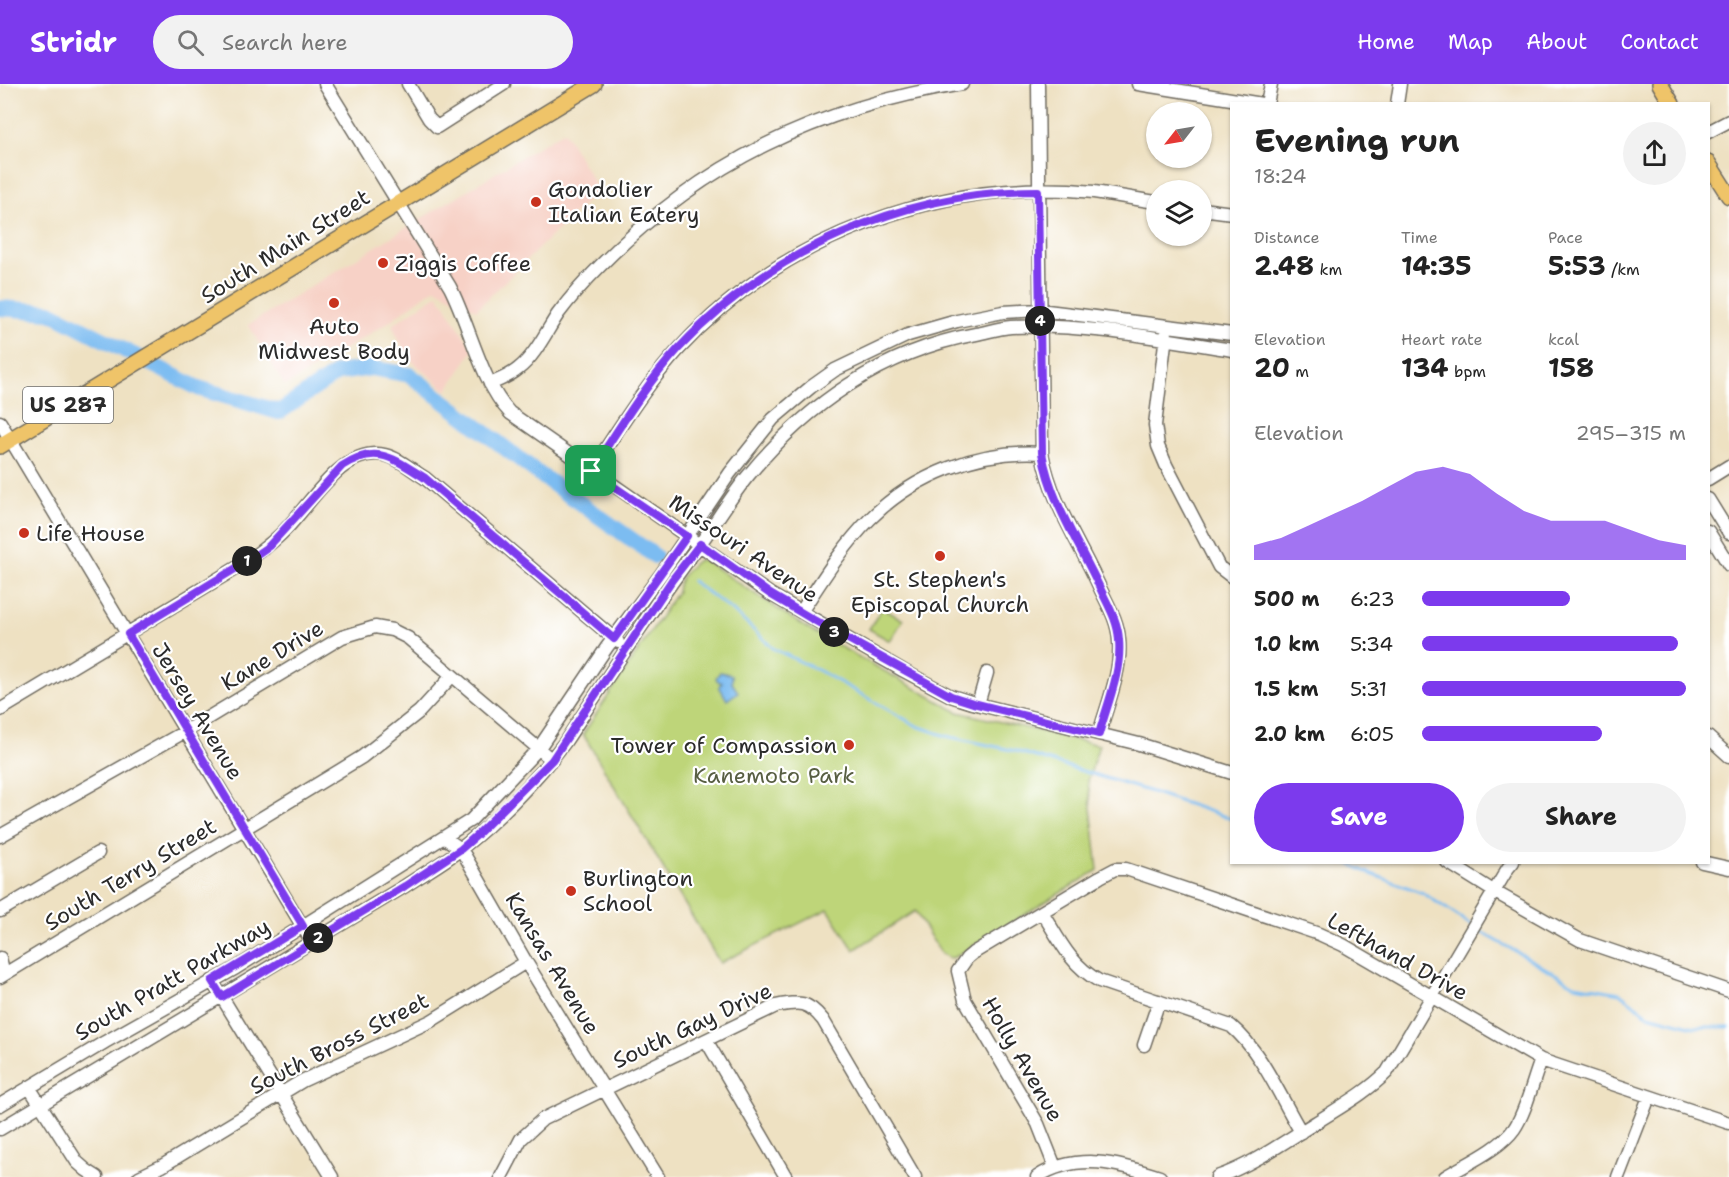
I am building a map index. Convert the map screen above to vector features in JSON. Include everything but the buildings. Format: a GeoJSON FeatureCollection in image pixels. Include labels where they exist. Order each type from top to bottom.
{"type":"FeatureCollection","features":[{"type":"Feature","properties":{"kind":"main road","name":"South Main Street"},"geometry":{"type":"LineString","coordinates":[[5,443],[594,84]]}},
{"type":"Feature","properties":{"kind":"main road"},"geometry":{"type":"LineString","coordinates":[[1660,84],[1671,102]]}},
{"type":"Feature","properties":{"kind":"main road"},"geometry":{"type":"LineString","coordinates":[[1710,166],[1729,196]]}},
{"type":"Feature","properties":{"kind":"street","name":"Missouri Avenue"},"geometry":{"type":"LineString","coordinates":[[325,84],[461,308],[490,384],[500,402],[510,413],[770,594],[951,696],[1158,750],[1230,772]]}},
{"type":"Feature","properties":{"kind":"street"},"geometry":{"type":"LineString","coordinates":[[408,84],[437,127],[504,84]]}},
{"type":"Feature","properties":{"kind":"street"},"geometry":{"type":"LineString","coordinates":[[490,384],[517,370],[525,363],[560,312],[598,267],[636,232],[714,173],[752,150],[847,110],[917,88],[962,84]]}},
{"type":"Feature","properties":{"kind":"street"},"geometry":{"type":"LineString","coordinates":[[1038,84],[1042,453],[1047,478],[1055,500],[1115,619],[1119,639],[1117,669],[1099,734]]}},
{"type":"Feature","properties":{"kind":"street"},"geometry":{"type":"LineString","coordinates":[[1138,84],[1251,102]]}},
{"type":"Feature","properties":{"kind":"street"},"geometry":{"type":"LineString","coordinates":[[1267,102],[1271,84]]}},
{"type":"Feature","properties":{"kind":"street"},"geometry":{"type":"LineString","coordinates":[[1397,102],[1400,84]]}},
{"type":"Feature","properties":{"kind":"street"},"geometry":{"type":"LineString","coordinates":[[1710,131],[1729,121]]}},
{"type":"Feature","properties":{"kind":"street"},"geometry":{"type":"LineString","coordinates":[[591,471],[646,388],[678,349],[705,322],[739,294],[812,247],[886,216],[932,203],[979,195],[1038,191],[1092,192],[1146,200]]}},
{"type":"Feature","properties":{"kind":"street"},"geometry":{"type":"LineString","coordinates":[[1212,210],[1230,213]]}},
{"type":"Feature","properties":{"kind":"street","name":"South Pratt Parkway"},"geometry":{"type":"LineString","coordinates":[[0,1105],[303,926],[471,820],[539,748],[730,473],[773,419],[835,370],[908,335],[957,321],[1003,312],[1040,310],[1230,334]]}},
{"type":"Feature","properties":{"kind":"street"},"geometry":{"type":"LineString","coordinates":[[1166,324],[1155,425],[1158,446],[1219,567],[1230,575]]}},
{"type":"Feature","properties":{"kind":"street","name":"South Pratt Parkway"},"geometry":{"type":"LineString","coordinates":[[0,1129],[405,886],[461,849],[552,760],[672,580],[746,478],[774,446],[832,394],[857,378],[916,350],[955,338],[1010,327],[1077,329],[1230,350]]}},
{"type":"Feature","properties":{"kind":"street","name":"Jersey Avenue"},"geometry":{"type":"LineString","coordinates":[[0,422],[5,443],[128,634],[312,942]]}},
{"type":"Feature","properties":{"kind":"street"},"geometry":{"type":"LineString","coordinates":[[801,612],[844,549],[870,519],[893,499],[947,469],[975,460],[1005,454],[1042,453]]}},
{"type":"Feature","properties":{"kind":"street"},"geometry":{"type":"LineString","coordinates":[[0,710],[243,564],[269,546],[342,466],[355,457],[370,454],[392,457],[425,478],[626,649]]}},
{"type":"Feature","properties":{"kind":"street"},"geometry":{"type":"LineString","coordinates":[[1710,478],[1729,466]]}},
{"type":"Feature","properties":{"kind":"street"},"geometry":{"type":"LineString","coordinates":[[1710,502],[1729,533]]}},
{"type":"Feature","properties":{"kind":"street"},"geometry":{"type":"LineString","coordinates":[[1710,534],[1729,565]]}},
{"type":"Feature","properties":{"kind":"street","name":"Kane Drive"},"geometry":{"type":"LineString","coordinates":[[0,836],[186,731],[342,637],[375,627],[392,630],[408,638],[552,760]]}},
{"type":"Feature","properties":{"kind":"street"},"geometry":{"type":"LineString","coordinates":[[978,704],[987,673]]}},
{"type":"Feature","properties":{"kind":"street","name":"South Terry Street"},"geometry":{"type":"LineString","coordinates":[[1,974],[352,763],[384,741],[419,712],[452,676]]}},
{"type":"Feature","properties":{"kind":"street"},"geometry":{"type":"LineString","coordinates":[[1710,739],[1729,756]]}},
{"type":"Feature","properties":{"kind":"street","name":"Kansas Avenue"},"geometry":{"type":"LineString","coordinates":[[445,838],[461,849],[526,962],[657,1177]]}},
{"type":"Feature","properties":{"kind":"street","name":"South Terry Street"},"geometry":{"type":"LineString","coordinates":[[0,912],[98,854]]}},
{"type":"Feature","properties":{"kind":"street"},"geometry":{"type":"LineString","coordinates":[[1450,864],[1580,940],[1729,991]]}},
{"type":"Feature","properties":{"kind":"street"},"geometry":{"type":"LineString","coordinates":[[1217,1177],[1244,1165],[1301,1132],[1372,1087],[1387,1072],[1511,864]]}},
{"type":"Feature","properties":{"kind":"street"},"geometry":{"type":"LineString","coordinates":[[1710,864],[1729,868]]}},
{"type":"Feature","properties":{"kind":"street","name":"Lefthand Drive"},"geometry":{"type":"LineString","coordinates":[[958,971],[973,953],[1110,871],[1126,869],[1319,934],[1343,945],[1541,1060],[1729,1123]]}},
{"type":"Feature","properties":{"kind":"street"},"geometry":{"type":"LineString","coordinates":[[1042,912],[1073,961],[1084,973],[1099,981],[1231,1026],[1257,1054],[1301,1132]]}},
{"type":"Feature","properties":{"kind":"street"},"geometry":{"type":"LineString","coordinates":[[0,958],[1,974]]}},
{"type":"Feature","properties":{"kind":"street","name":"South Bross Street"},"geometry":{"type":"LineString","coordinates":[[139,1177],[162,1166],[281,1093],[345,1060],[431,1021],[526,962]]}},
{"type":"Feature","properties":{"kind":"street","name":"Holly Avenue"},"geometry":{"type":"LineString","coordinates":[[958,971],[964,1000],[1038,1124],[1055,1167]]}},
{"type":"Feature","properties":{"kind":"street"},"geometry":{"type":"LineString","coordinates":[[212,981],[332,1177]]}},
{"type":"Feature","properties":{"kind":"street"},"geometry":{"type":"LineString","coordinates":[[1144,1045],[1159,1002]]}},
{"type":"Feature","properties":{"kind":"street","name":"South Gay Drive"},"geometry":{"type":"LineString","coordinates":[[501,1177],[521,1139],[543,1119],[776,1006],[803,1003],[816,1011],[823,1020],[915,1177]]}},
{"type":"Feature","properties":{"kind":"street"},"geometry":{"type":"LineString","coordinates":[[706,1040],[786,1177]]}},
{"type":"Feature","properties":{"kind":"street"},"geometry":{"type":"LineString","coordinates":[[1445,1177],[1501,1143],[1513,1130],[1522,1115],[1541,1060]]}},
{"type":"Feature","properties":{"kind":"street"},"geometry":{"type":"LineString","coordinates":[[28,1087],[77,1162],[98,1177]]}},
{"type":"Feature","properties":{"kind":"street"},"geometry":{"type":"LineString","coordinates":[[1618,1177],[1649,1097]]}},
{"type":"Feature","properties":{"kind":"street"},"geometry":{"type":"LineString","coordinates":[[1037,1177],[1055,1167],[1076,1162],[1097,1161],[1122,1165],[1142,1174],[1160,1177]]}},
{"type":"Feature","properties":{"kind":"shaded area"},"geometry":{"type":"Polygon","coordinates":[[[564,131],[598,190],[476,310],[435,288],[389,322],[285,386],[248,325],[564,131]]]}},
{"type":"Feature","properties":{"kind":"shaded area"},"geometry":{"type":"Polygon","coordinates":[[[438,294],[473,350],[447,391],[407,357],[392,325],[438,294]]]}},
{"type":"Feature","properties":{"kind":"green space","name":"Kanemoto Park"},"geometry":{"type":"Polygon","coordinates":[[[698,560],[704,560],[805,627],[958,712],[1099,745],[1088,781],[1098,870],[955,957],[950,958],[941,954],[915,911],[854,950],[828,909],[720,963],[583,734],[677,592],[684,574],[698,560]]]}},
{"type":"Feature","properties":{"kind":"green space"},"geometry":{"type":"Polygon","coordinates":[[[882,608],[903,620],[890,641],[869,629],[882,608]]]}},
{"type":"Feature","properties":{"kind":"water"},"geometry":{"type":"Polygon","coordinates":[[[720,672],[732,675],[732,683],[738,692],[727,700],[719,686],[722,683],[716,678],[720,672]]]}},
{"type":"Feature","properties":{"kind":"waterway"},"geometry":{"type":"LineString","coordinates":[[0,308],[50,312],[198,388],[279,412],[337,373],[371,368],[410,375],[539,474],[655,556]]}},
{"type":"Feature","properties":{"kind":"waterway"},"geometry":{"type":"LineString","coordinates":[[692,581],[733,611],[774,649],[820,671],[917,726],[946,736],[1016,751],[1230,818]]}},
{"type":"Feature","properties":{"kind":"waterway"},"geometry":{"type":"LineString","coordinates":[[1350,864],[1423,893],[1471,925]]}},
{"type":"Feature","properties":{"kind":"waterway"},"geometry":{"type":"LineString","coordinates":[[1476,929],[1575,985],[1620,993],[1648,1015],[1694,1027],[1729,1027]]}},
{"type":"Feature","properties":{"kind":"place","name":"Gondolier Italian Eatery"},"geometry":{"type":"Point","coordinates":[536,202]}},
{"type":"Feature","properties":{"kind":"place","name":"Ziggis Coffee"},"geometry":{"type":"Point","coordinates":[383,263]}},
{"type":"Feature","properties":{"kind":"place","name":"Auto Midwest Body"},"geometry":{"type":"Point","coordinates":[334,303]}},
{"type":"Feature","properties":{"kind":"place","name":"Life House"},"geometry":{"type":"Point","coordinates":[24,533]}},
{"type":"Feature","properties":{"kind":"place","name":"St. Stephen's Episcopal Church"},"geometry":{"type":"Point","coordinates":[940,556]}},
{"type":"Feature","properties":{"kind":"place","name":"Tower of Compassion"},"geometry":{"type":"Point","coordinates":[849,745]}},
{"type":"Feature","properties":{"kind":"place","name":"Burlington School"},"geometry":{"type":"Point","coordinates":[571,891]}},
{"type":"Feature","properties":{"kind":"route"},"geometry":{"type":"LineString","coordinates":[[1038,191],[1042,453],[1047,478],[1055,500],[1115,619],[1119,639],[1120,654],[1117,669],[1099,734],[951,696],[770,594],[700,544],[672,580],[552,760],[477,835],[461,849],[405,886],[222,997],[212,981],[303,926],[128,634],[269,546],[342,466],[355,457],[370,454],[392,457],[425,478],[456,502],[478,525],[614,639],[687,536],[591,471],[646,388],[678,349],[705,322],[773,270],[812,247],[886,216],[932,203],[979,195],[1038,191]]}}]}
